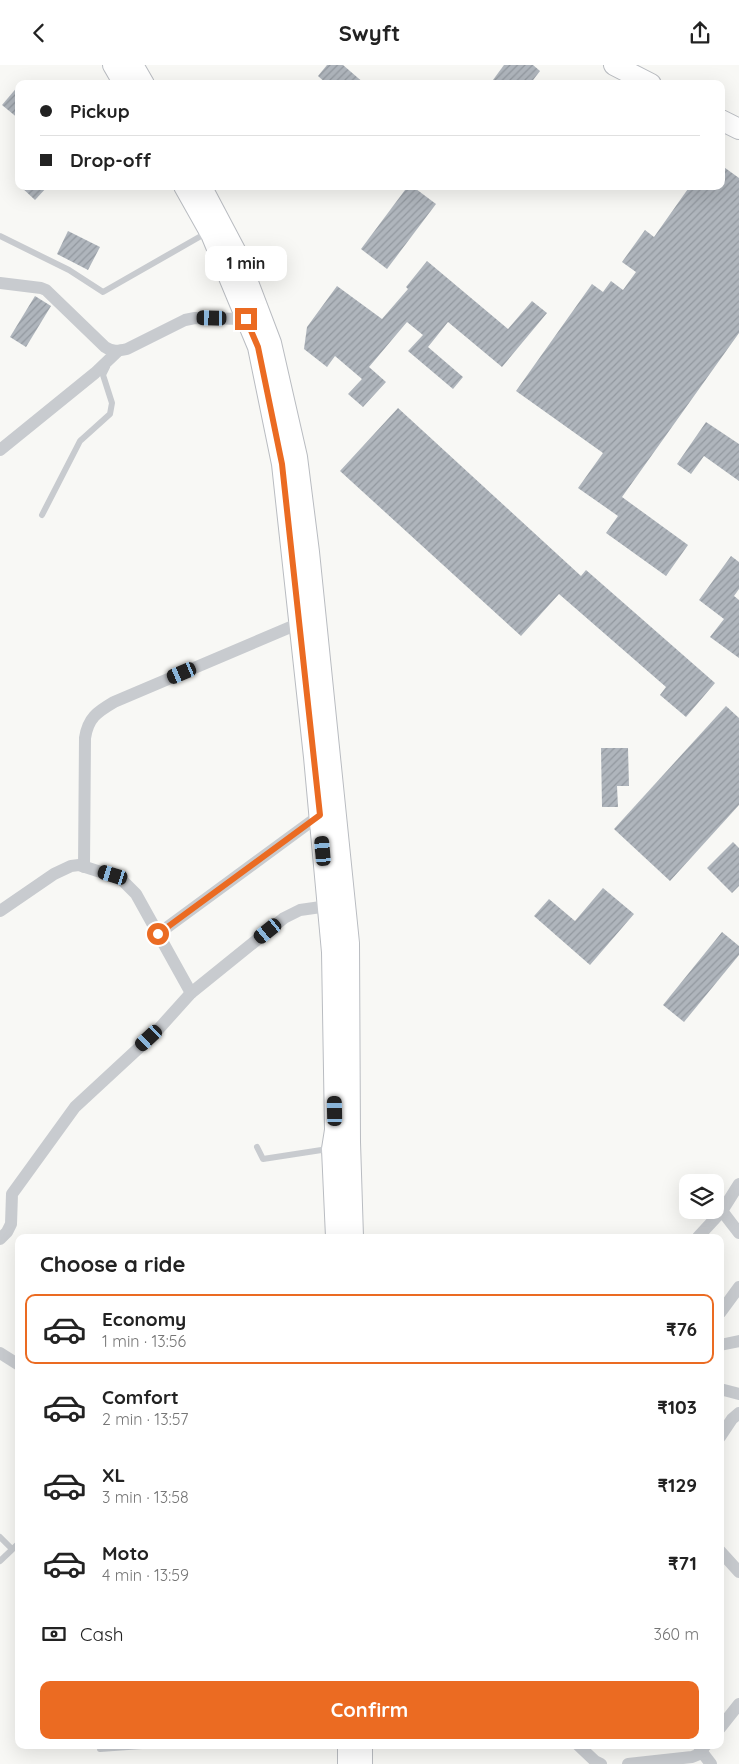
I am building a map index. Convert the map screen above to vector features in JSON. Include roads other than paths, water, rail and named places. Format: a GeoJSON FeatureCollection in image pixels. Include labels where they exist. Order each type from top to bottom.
{"type":"FeatureCollection","features":[{"type":"Feature","properties":{"kind":"main road"},"geometry":{"type":"LineString","coordinates":[[113,65],[122,80]]}},
{"type":"Feature","properties":{"kind":"main road"},"geometry":{"type":"LineString","coordinates":[[133,65],[142,80]]}},
{"type":"Feature","properties":{"kind":"main road"},"geometry":{"type":"LineString","coordinates":[[614,65],[643,80]]}},
{"type":"Feature","properties":{"kind":"main road"},"geometry":{"type":"LineString","coordinates":[[725,122],[739,129]]}},
{"type":"Feature","properties":{"kind":"main road"},"geometry":{"type":"LineString","coordinates":[[186,190],[209,231],[258,347],[299,541],[349,943],[350,1142],[353,1234]]}},
{"type":"Feature","properties":{"kind":"main road"},"geometry":{"type":"LineString","coordinates":[[203,190],[238,256],[271,343],[296,457],[300,623],[320,815],[333,977],[335,1130],[332,1149],[336,1234]]}},
{"type":"Feature","properties":{"kind":"main road"},"geometry":{"type":"LineString","coordinates":[[348,1749],[348,1764]]}},
{"type":"Feature","properties":{"kind":"main road"},"geometry":{"type":"LineString","coordinates":[[362,1749],[362,1764]]}},
{"type":"Feature","properties":{"kind":"street"},"geometry":{"type":"LineString","coordinates":[[0,283],[46,290],[105,347],[116,354]]}},
{"type":"Feature","properties":{"kind":"street"},"geometry":{"type":"LineString","coordinates":[[0,450],[116,354],[185,320],[195,318],[246,319]]}},
{"type":"Feature","properties":{"kind":"street"},"geometry":{"type":"LineString","coordinates":[[84,867],[85,738],[92,718],[100,710],[114,702],[300,623]]}},
{"type":"Feature","properties":{"kind":"street"},"geometry":{"type":"LineString","coordinates":[[158,934],[320,815]]}},
{"type":"Feature","properties":{"kind":"street"},"geometry":{"type":"LineString","coordinates":[[0,911],[63,869],[71,866],[84,867],[122,880],[136,895],[191,993]]}},
{"type":"Feature","properties":{"kind":"street"},"geometry":{"type":"LineString","coordinates":[[0,1201],[12,1194],[75,1107],[156,1033],[191,993],[284,918],[300,910],[328,906]]}},
{"type":"Feature","properties":{"kind":"street"},"geometry":{"type":"LineString","coordinates":[[724,1208],[739,1184]]}},
{"type":"Feature","properties":{"kind":"street"},"geometry":{"type":"LineString","coordinates":[[0,1239],[7,1232],[11,1224],[12,1194]]}},
{"type":"Feature","properties":{"kind":"street"},"geometry":{"type":"LineString","coordinates":[[724,1214],[739,1233]]}},
{"type":"Feature","properties":{"kind":"street"},"geometry":{"type":"LineString","coordinates":[[701,1234],[715,1219]]}},
{"type":"Feature","properties":{"kind":"street"},"geometry":{"type":"LineString","coordinates":[[724,1308],[739,1287]]}},
{"type":"Feature","properties":{"kind":"street"},"geometry":{"type":"LineString","coordinates":[[724,1344],[739,1341]]}},
{"type":"Feature","properties":{"kind":"street"},"geometry":{"type":"LineString","coordinates":[[0,1353],[15,1362]]}},
{"type":"Feature","properties":{"kind":"street"},"geometry":{"type":"LineString","coordinates":[[724,1386],[739,1384]]}},
{"type":"Feature","properties":{"kind":"street"},"geometry":{"type":"LineString","coordinates":[[724,1388],[739,1394]]}},
{"type":"Feature","properties":{"kind":"street"},"geometry":{"type":"LineString","coordinates":[[724,1432],[738,1414]]}},
{"type":"Feature","properties":{"kind":"street"},"geometry":{"type":"LineString","coordinates":[[724,1555],[739,1572]]}},
{"type":"Feature","properties":{"kind":"street"},"geometry":{"type":"LineString","coordinates":[[724,1723],[739,1704]]}},
{"type":"Feature","properties":{"kind":"street"},"geometry":{"type":"LineString","coordinates":[[582,1749],[594,1761],[601,1764]]}},
{"type":"Feature","properties":{"kind":"street"},"geometry":{"type":"LineString","coordinates":[[635,1764],[692,1757],[703,1749]]}},
{"type":"Feature","properties":{"kind":"street"},"geometry":{"type":"LineString","coordinates":[[704,1749],[710,1764]]}},
{"type":"Feature","properties":{"kind":"lane"},"geometry":{"type":"LineString","coordinates":[[0,236],[69,270],[103,291],[209,231]]}},
{"type":"Feature","properties":{"kind":"lane"},"geometry":{"type":"LineString","coordinates":[[42,515],[80,441],[110,414],[112,403],[104,375],[116,354]]}},
{"type":"Feature","properties":{"kind":"lane"},"geometry":{"type":"LineString","coordinates":[[257,1147],[263,1159],[332,1149]]}},
{"type":"Feature","properties":{"kind":"lane"},"geometry":{"type":"LineString","coordinates":[[0,1537],[12,1549]]}},
{"type":"Feature","properties":{"kind":"lane"},"geometry":{"type":"LineString","coordinates":[[0,1561],[15,1546]]}}]}
